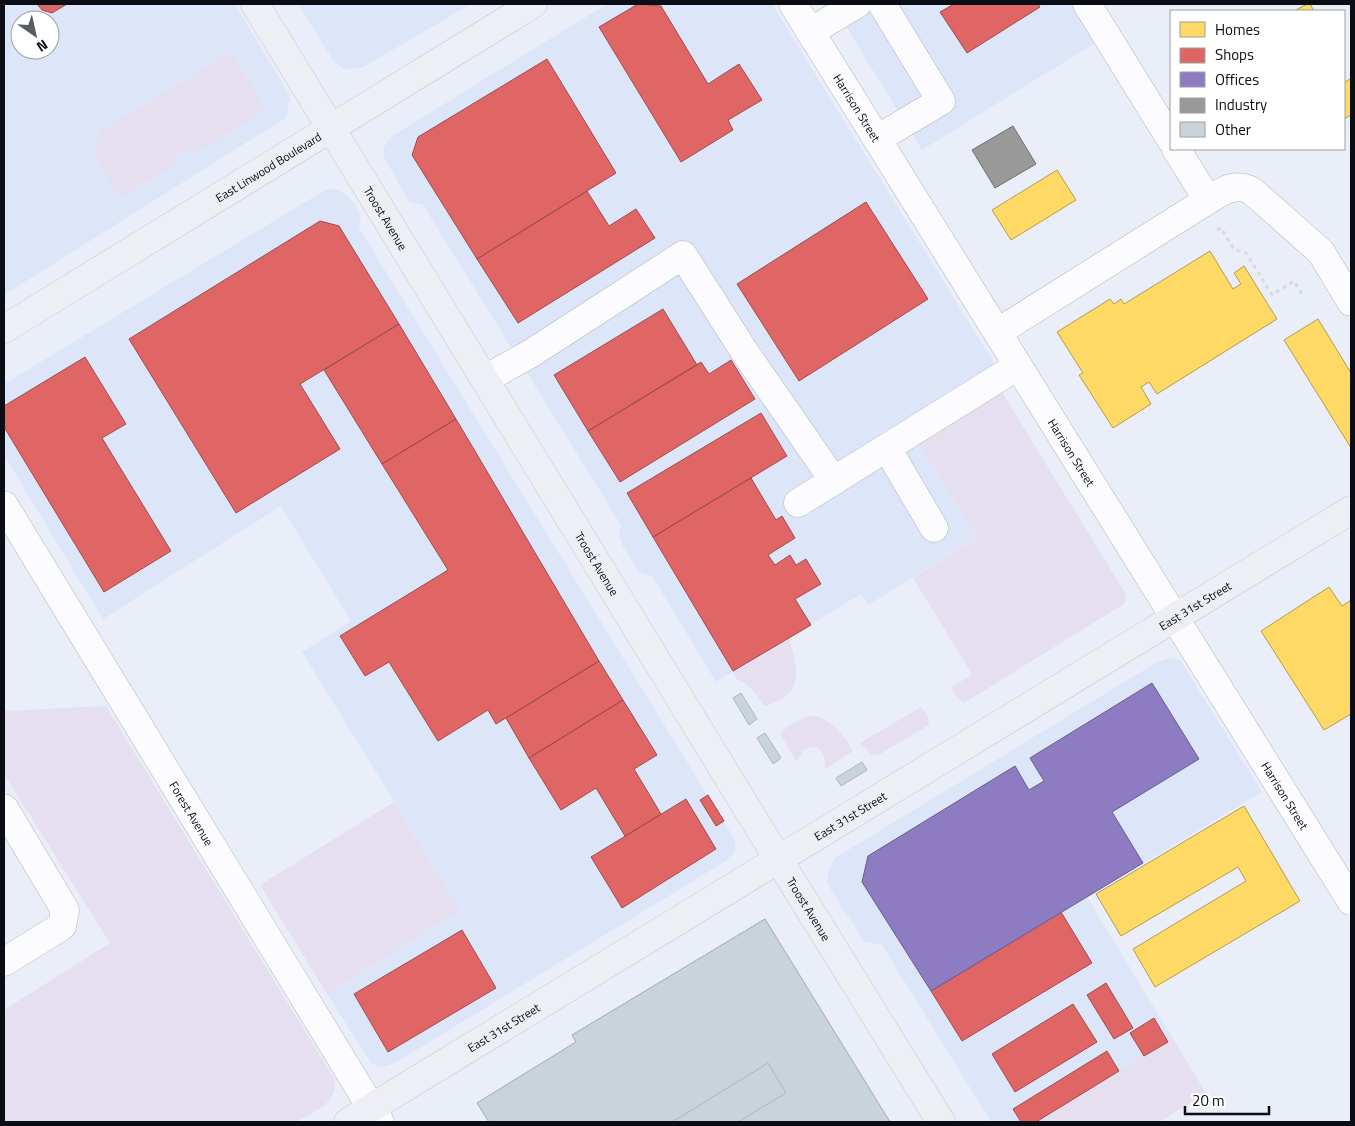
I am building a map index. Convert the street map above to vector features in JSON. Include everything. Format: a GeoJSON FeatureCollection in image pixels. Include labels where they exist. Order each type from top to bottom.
{"type":"FeatureCollection","features":[{"type":"Feature","properties":{"kind":"main road","name":"Troost Avenue"},"geometry":{"type":"LineString","coordinates":[[256,4],[778,860],[941,1122]]}},
{"type":"Feature","properties":{"kind":"main road","name":"East Linwood Boulevard"},"geometry":{"type":"LineString","coordinates":[[4,329],[331,126],[533,4]]}},
{"type":"Feature","properties":{"kind":"main road","name":"East 31st Street"},"geometry":{"type":"LineString","coordinates":[[348,1122],[376,1115],[778,860],[1351,510]]}},
{"type":"Feature","properties":{"kind":"street","name":"Harrison Street"},"geometry":{"type":"LineString","coordinates":[[793,4],[1351,901]]}},
{"type":"Feature","properties":{"kind":"street"},"geometry":{"type":"LineString","coordinates":[[810,32],[857,4]]}},
{"type":"Feature","properties":{"kind":"street"},"geometry":{"type":"LineString","coordinates":[[877,139],[941,101],[882,4]]}},
{"type":"Feature","properties":{"kind":"street"},"geometry":{"type":"LineString","coordinates":[[1088,4],[1170,138]]}},
{"type":"Feature","properties":{"kind":"street"},"geometry":{"type":"LineString","coordinates":[[1177,150],[1208,200]]}},
{"type":"Feature","properties":{"kind":"street"},"geometry":{"type":"LineString","coordinates":[[998,332],[1208,200],[1230,187],[1238,186],[1252,191],[1321,252],[1351,302]]}},
{"type":"Feature","properties":{"kind":"street"},"geometry":{"type":"LineString","coordinates":[[485,379],[530,354],[683,255],[744,351],[834,482]]}},
{"type":"Feature","properties":{"kind":"street"},"geometry":{"type":"LineString","coordinates":[[798,503],[1018,366]]}},
{"type":"Feature","properties":{"kind":"street"},"geometry":{"type":"LineString","coordinates":[[887,448],[934,528]]}},
{"type":"Feature","properties":{"kind":"street","name":"Forest Avenue"},"geometry":{"type":"LineString","coordinates":[[4,505],[376,1115]]}},
{"type":"Feature","properties":{"kind":"street"},"geometry":{"type":"LineString","coordinates":[[4,808],[65,910],[62,926],[4,962]]}},
{"type":"Feature","properties":{"kind":"path"},"geometry":{"type":"LineString","coordinates":[[1212,233],[1221,228],[1234,248],[1246,253],[1272,295],[1294,281],[1302,294]]}},
{"type":"Feature","properties":{"kind":"shaded area"},"geometry":{"type":"Polygon","coordinates":[[[4,4],[235,4],[290,96],[287,117],[4,295],[4,4]]]}},
{"type":"Feature","properties":{"kind":"shaded area"},"geometry":{"type":"Polygon","coordinates":[[[298,4],[471,4],[362,68],[344,69],[334,62],[298,4]]]}},
{"type":"Feature","properties":{"kind":"shaded area"},"geometry":{"type":"Polygon","coordinates":[[[607,4],[772,4],[1007,384],[917,440],[977,538],[868,605],[861,594],[716,682],[652,576],[639,572],[622,545],[619,534],[621,525],[423,205],[409,202],[384,157],[384,147],[392,136],[607,4]]]}},
{"type":"Feature","properties":{"kind":"shaded area"},"geometry":{"type":"Polygon","coordinates":[[[832,4],[1100,4],[1116,30],[922,150],[832,4]]]}},
{"type":"Feature","properties":{"kind":"shaded area"},"geometry":{"type":"Polygon","coordinates":[[[231,52],[266,110],[194,154],[190,148],[176,156],[179,162],[120,198],[95,157],[99,132],[231,52]]]}},
{"type":"Feature","properties":{"kind":"shaded area"},"geometry":{"type":"Polygon","coordinates":[[[333,188],[346,194],[356,206],[361,217],[359,228],[735,840],[735,851],[726,861],[395,1063],[380,1067],[371,1063],[327,994],[461,910],[302,652],[351,621],[281,506],[103,619],[4,455],[4,384],[322,192],[333,188]]]}},
{"type":"Feature","properties":{"kind":"shaded area"},"geometry":{"type":"Polygon","coordinates":[[[1000,389],[1127,596],[1124,604],[964,703],[954,694],[951,688],[972,674],[913,578],[977,538],[917,440],[1000,389]]]}},
{"type":"Feature","properties":{"kind":"shaded area"},"geometry":{"type":"Polygon","coordinates":[[[789,638],[795,661],[795,681],[792,689],[786,696],[777,702],[764,706],[752,690],[736,679],[733,671],[789,638]]]}},
{"type":"Feature","properties":{"kind":"shaded area"},"geometry":{"type":"Polygon","coordinates":[[[1172,658],[1180,660],[1262,792],[1087,897],[1206,1093],[1159,1122],[991,1122],[882,945],[865,942],[832,892],[827,881],[829,869],[835,858],[1157,662],[1172,658]]]}},
{"type":"Feature","properties":{"kind":"shaded area"},"geometry":{"type":"Polygon","coordinates":[[[106,706],[335,1080],[332,1095],[324,1106],[297,1122],[4,1122],[4,1010],[110,943],[4,774],[4,711],[106,706]]]}},
{"type":"Feature","properties":{"kind":"shaded area"},"geometry":{"type":"Polygon","coordinates":[[[921,707],[928,716],[929,725],[880,754],[872,755],[860,743],[921,707]]]}},
{"type":"Feature","properties":{"kind":"shaded area"},"geometry":{"type":"Polygon","coordinates":[[[817,716],[829,722],[838,730],[853,751],[825,769],[825,760],[820,749],[810,747],[805,750],[797,762],[780,734],[797,721],[817,716]]]}},
{"type":"Feature","properties":{"kind":"shaded area"},"geometry":{"type":"Polygon","coordinates":[[[394,802],[461,910],[327,994],[260,885],[394,802]]]}},
{"type":"Feature","properties":{"kind":"shaded area"},"geometry":{"type":"Polygon","coordinates":[[[1172,1039],[1206,1093],[1159,1122],[1036,1122],[1172,1039]]]}},
{"type":"Feature","properties":{"kind":"building: Homes"},"geometry":{"type":"Polygon","coordinates":[[[1310,4],[1313,10],[1296,10],[1310,4]]]}},
{"type":"Feature","properties":{"kind":"building: Homes"},"geometry":{"type":"Polygon","coordinates":[[[1351,78],[1351,115],[1345,118],[1345,82],[1351,78]]]}},
{"type":"Feature","properties":{"kind":"building: Homes"},"geometry":{"type":"Polygon","coordinates":[[[1057,170],[1076,200],[1011,240],[992,210],[1057,170]]]}},
{"type":"Feature","properties":{"kind":"building: Homes"},"geometry":{"type":"Polygon","coordinates":[[[1210,251],[1233,289],[1241,284],[1234,273],[1244,266],[1277,319],[1157,394],[1149,382],[1141,387],[1151,404],[1113,428],[1079,375],[1083,373],[1057,332],[1110,299],[1114,304],[1121,299],[1124,304],[1210,251]]]}},
{"type":"Feature","properties":{"kind":"building: Homes"},"geometry":{"type":"Polygon","coordinates":[[[1318,319],[1351,373],[1351,448],[1284,340],[1318,319]]]}},
{"type":"Feature","properties":{"kind":"building: Homes"},"geometry":{"type":"Polygon","coordinates":[[[1329,587],[1342,606],[1351,600],[1351,714],[1324,730],[1261,631],[1329,587]]]}},
{"type":"Feature","properties":{"kind":"building: Homes"},"geometry":{"type":"Polygon","coordinates":[[[1244,806],[1300,901],[1155,987],[1133,949],[1246,881],[1238,867],[1121,936],[1096,894],[1244,806]]]}},
{"type":"Feature","properties":{"kind":"building: Shops"},"geometry":{"type":"Polygon","coordinates":[[[37,4],[67,4],[57,10],[42,10],[37,4]]]}},
{"type":"Feature","properties":{"kind":"building: Shops"},"geometry":{"type":"Polygon","coordinates":[[[638,4],[661,6],[708,84],[739,64],[762,100],[728,120],[733,130],[681,162],[599,27],[638,4]]]}},
{"type":"Feature","properties":{"kind":"building: Shops"},"geometry":{"type":"Polygon","coordinates":[[[954,4],[1038,4],[1040,7],[967,53],[940,12],[954,4]]]}},
{"type":"Feature","properties":{"kind":"building: Shops"},"geometry":{"type":"Polygon","coordinates":[[[547,59],[616,173],[477,259],[412,155],[418,137],[547,59]]]}},
{"type":"Feature","properties":{"kind":"building: Shops"},"geometry":{"type":"Polygon","coordinates":[[[587,191],[609,226],[636,209],[655,238],[518,323],[477,259],[587,191]]]}},
{"type":"Feature","properties":{"kind":"building: Shops"},"geometry":{"type":"Polygon","coordinates":[[[866,202],[928,299],[799,381],[737,284],[866,202]]]}},
{"type":"Feature","properties":{"kind":"building: Shops"},"geometry":{"type":"Polygon","coordinates":[[[320,221],[339,226],[399,324],[300,384],[340,449],[236,513],[129,339],[320,221]]]}},
{"type":"Feature","properties":{"kind":"building: Shops"},"geometry":{"type":"Polygon","coordinates":[[[663,309],[697,365],[588,431],[554,375],[663,309]]]}},
{"type":"Feature","properties":{"kind":"building: Shops"},"geometry":{"type":"Polygon","coordinates":[[[399,324],[456,419],[382,464],[324,370],[399,324]]]}},
{"type":"Feature","properties":{"kind":"building: Shops"},"geometry":{"type":"Polygon","coordinates":[[[85,357],[126,424],[102,438],[171,551],[104,592],[4,427],[4,406],[85,357]]]}},
{"type":"Feature","properties":{"kind":"building: Shops"},"geometry":{"type":"Polygon","coordinates":[[[731,360],[755,399],[620,482],[588,431],[701,362],[709,374],[731,360]]]}},
{"type":"Feature","properties":{"kind":"building: Shops"},"geometry":{"type":"Polygon","coordinates":[[[761,413],[787,456],[653,537],[627,493],[761,413]]]}},
{"type":"Feature","properties":{"kind":"building: Shops"},"geometry":{"type":"Polygon","coordinates":[[[456,419],[599,661],[496,724],[488,710],[438,741],[389,662],[365,676],[340,636],[448,570],[382,464],[456,419]]]}},
{"type":"Feature","properties":{"kind":"building: Shops"},"geometry":{"type":"Polygon","coordinates":[[[751,478],[776,520],[782,516],[795,538],[768,555],[775,565],[790,555],[796,565],[806,559],[821,584],[795,599],[811,625],[733,671],[653,537],[751,478]]]}},
{"type":"Feature","properties":{"kind":"building: Shops"},"geometry":{"type":"Polygon","coordinates":[[[599,661],[623,700],[529,758],[506,718],[599,661]]]}},
{"type":"Feature","properties":{"kind":"building: Shops"},"geometry":{"type":"Polygon","coordinates":[[[623,700],[657,755],[634,769],[661,814],[625,836],[596,788],[561,810],[529,758],[623,700]]]}},
{"type":"Feature","properties":{"kind":"building: Shops"},"geometry":{"type":"Polygon","coordinates":[[[708,795],[724,821],[716,826],[700,800],[708,795]]]}},
{"type":"Feature","properties":{"kind":"building: Shops"},"geometry":{"type":"Polygon","coordinates":[[[686,799],[716,849],[622,908],[591,857],[686,799]]]}},
{"type":"Feature","properties":{"kind":"building: Shops"},"geometry":{"type":"Polygon","coordinates":[[[1061,912],[1092,963],[962,1041],[931,991],[1061,912]]]}},
{"type":"Feature","properties":{"kind":"building: Shops"},"geometry":{"type":"Polygon","coordinates":[[[462,930],[496,988],[388,1052],[354,994],[462,930]]]}},
{"type":"Feature","properties":{"kind":"building: Shops"},"geometry":{"type":"Polygon","coordinates":[[[1106,983],[1133,1028],[1114,1039],[1087,995],[1106,983]]]}},
{"type":"Feature","properties":{"kind":"building: Shops"},"geometry":{"type":"Polygon","coordinates":[[[1073,1004],[1097,1042],[1015,1092],[992,1054],[1073,1004]]]}},
{"type":"Feature","properties":{"kind":"building: Shops"},"geometry":{"type":"Polygon","coordinates":[[[1154,1018],[1168,1042],[1144,1056],[1130,1033],[1154,1018]]]}},
{"type":"Feature","properties":{"kind":"building: Shops"},"geometry":{"type":"Polygon","coordinates":[[[1107,1051],[1119,1071],[1036,1122],[1021,1122],[1013,1109],[1107,1051]]]}},
{"type":"Feature","properties":{"kind":"building: Offices"},"geometry":{"type":"Polygon","coordinates":[[[1152,683],[1199,759],[1112,812],[1143,863],[931,991],[862,882],[868,856],[1015,766],[1029,790],[1044,781],[1030,758],[1152,683]]]}},
{"type":"Feature","properties":{"kind":"building: Industry"},"geometry":{"type":"Polygon","coordinates":[[[1013,126],[1036,164],[995,188],[972,150],[1013,126]]]}},
{"type":"Feature","properties":{"kind":"building: Other"},"geometry":{"type":"Polygon","coordinates":[[[741,693],[757,719],[749,725],[733,698],[741,693]]]}},
{"type":"Feature","properties":{"kind":"building: Other"},"geometry":{"type":"Polygon","coordinates":[[[765,733],[781,758],[773,764],[757,738],[765,733]]]}},
{"type":"Feature","properties":{"kind":"building: Other"},"geometry":{"type":"Polygon","coordinates":[[[862,762],[867,770],[841,786],[836,778],[862,762]]]}},
{"type":"Feature","properties":{"kind":"building: Other"},"geometry":{"type":"Polygon","coordinates":[[[765,919],[890,1122],[738,1122],[786,1093],[768,1063],[672,1122],[489,1122],[477,1103],[576,1042],[572,1035],[765,919]]]}},
{"type":"Feature","properties":{"kind":"building: Other"},"geometry":{"type":"Polygon","coordinates":[[[765,919],[890,1122],[489,1122],[477,1103],[576,1042],[572,1035],[765,919]]]}}]}
